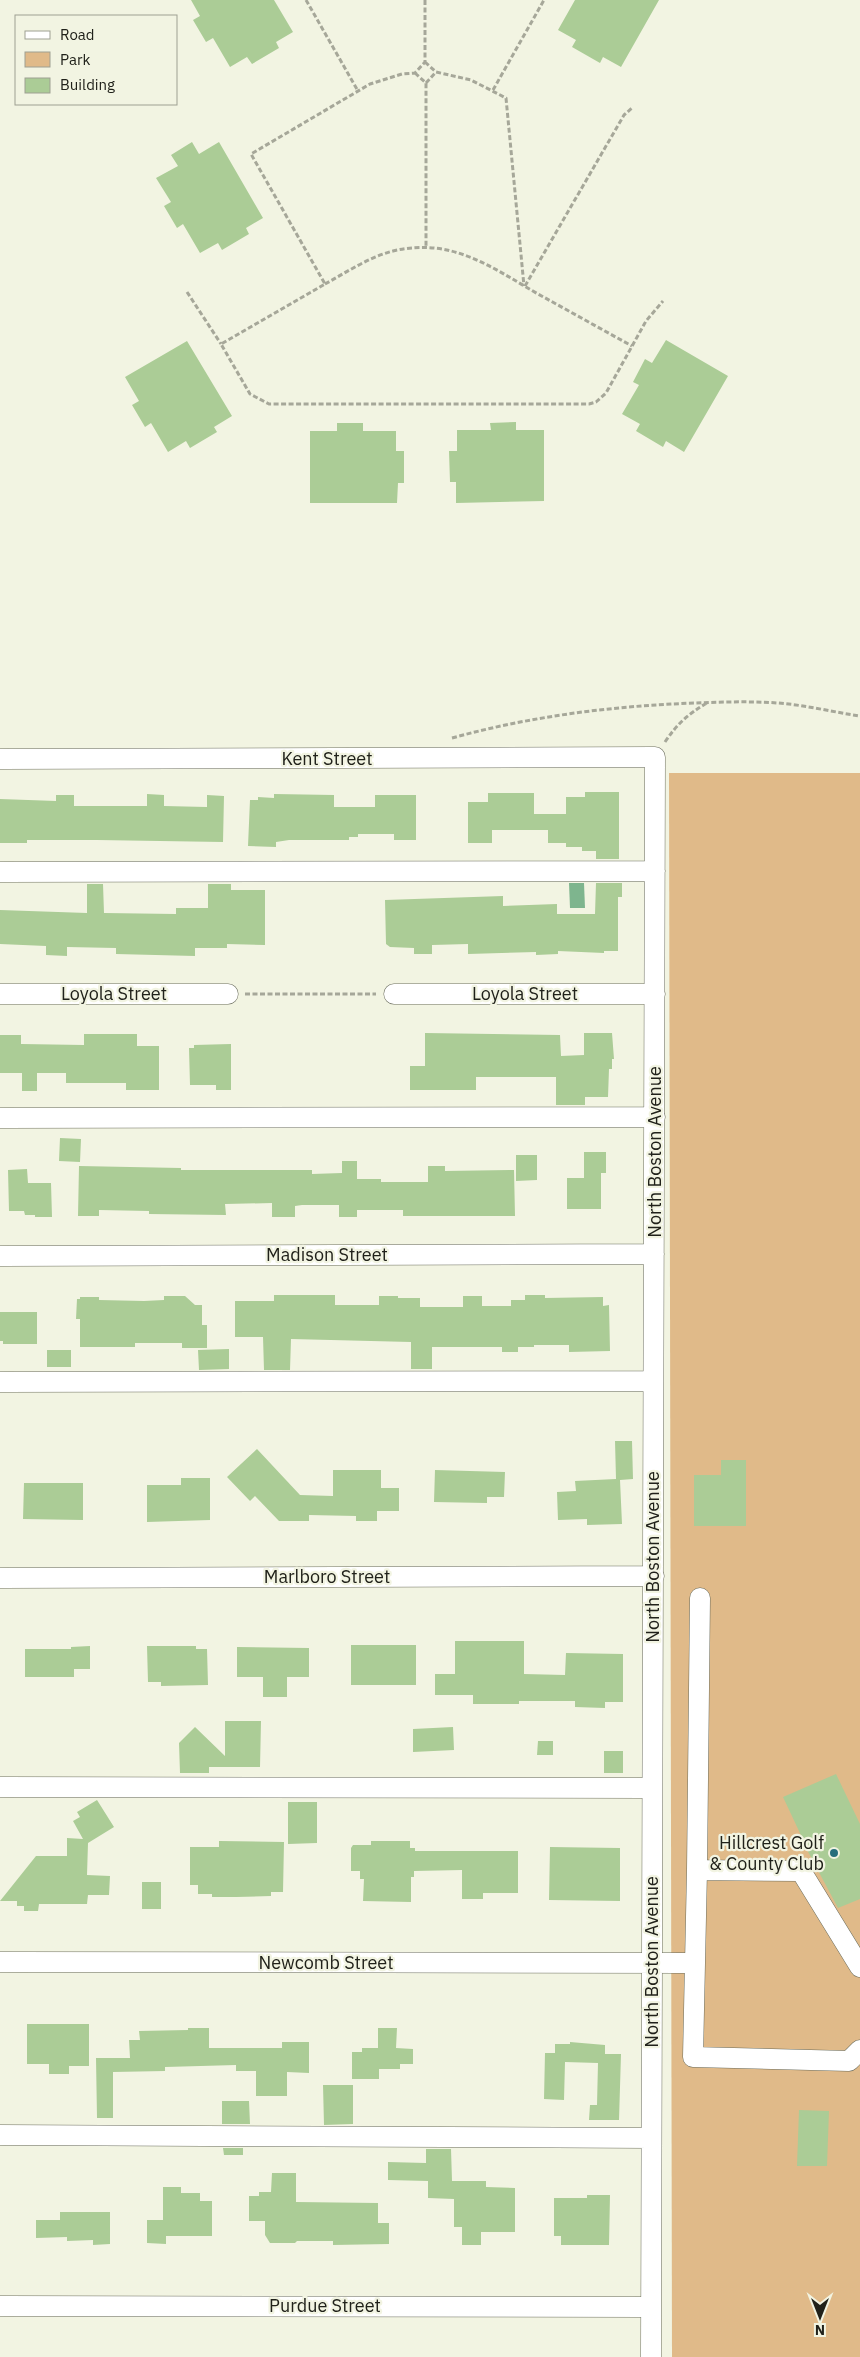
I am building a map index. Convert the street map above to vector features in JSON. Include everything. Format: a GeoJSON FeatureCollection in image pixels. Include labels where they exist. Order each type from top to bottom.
{"type":"FeatureCollection","features":[{"type":"Feature","properties":{"kind":"street","name":"Kent Street"},"geometry":{"type":"LineString","coordinates":[[0,759],[655,757]]}},
{"type":"Feature","properties":{"kind":"street","name":"North Boston Avenue"},"geometry":{"type":"LineString","coordinates":[[651,2357],[655,757]]}},
{"type":"Feature","properties":{"kind":"street"},"geometry":{"type":"LineString","coordinates":[[0,872],[655,871]]}},
{"type":"Feature","properties":{"kind":"street","name":"Loyola Street"},"geometry":{"type":"LineString","coordinates":[[0,994],[228,994]]}},
{"type":"Feature","properties":{"kind":"street","name":"Loyola Street"},"geometry":{"type":"LineString","coordinates":[[394,994],[655,994]]}},
{"type":"Feature","properties":{"kind":"street"},"geometry":{"type":"LineString","coordinates":[[0,1118],[655,1117]]}},
{"type":"Feature","properties":{"kind":"street","name":"Madison Street"},"geometry":{"type":"LineString","coordinates":[[0,1256],[654,1254]]}},
{"type":"Feature","properties":{"kind":"street"},"geometry":{"type":"LineString","coordinates":[[0,1382],[653,1381]]}},
{"type":"Feature","properties":{"kind":"street","name":"Marlboro Street"},"geometry":{"type":"LineString","coordinates":[[0,1578],[654,1576]]}},
{"type":"Feature","properties":{"kind":"street"},"geometry":{"type":"LineString","coordinates":[[700,1598],[693,2057],[849,2061],[860,2050]]}},
{"type":"Feature","properties":{"kind":"street"},"geometry":{"type":"LineString","coordinates":[[0,1787],[652,1788]]}},
{"type":"Feature","properties":{"kind":"street"},"geometry":{"type":"LineString","coordinates":[[697,1870],[801,1871],[860,1967]]}},
{"type":"Feature","properties":{"kind":"street","name":"Newcomb Street"},"geometry":{"type":"LineString","coordinates":[[0,1962],[695,1964]]}},
{"type":"Feature","properties":{"kind":"street"},"geometry":{"type":"LineString","coordinates":[[0,2135],[651,2138]]}},
{"type":"Feature","properties":{"kind":"street","name":"Purdue Street"},"geometry":{"type":"LineString","coordinates":[[0,2306],[650,2307]]}},
{"type":"Feature","properties":{"kind":"path"},"geometry":{"type":"LineString","coordinates":[[306,0],[358,91]]}},
{"type":"Feature","properties":{"kind":"path"},"geometry":{"type":"LineString","coordinates":[[325,284],[251,154],[358,91],[379,81],[402,74],[415,73],[425,62],[425,0]]}},
{"type":"Feature","properties":{"kind":"path"},"geometry":{"type":"LineString","coordinates":[[492,90],[544,0]]}},
{"type":"Feature","properties":{"kind":"path"},"geometry":{"type":"LineString","coordinates":[[425,62],[436,72],[471,80],[506,98],[524,286]]}},
{"type":"Feature","properties":{"kind":"path"},"geometry":{"type":"LineString","coordinates":[[426,247],[426,83],[436,72]]}},
{"type":"Feature","properties":{"kind":"path"},"geometry":{"type":"LineString","coordinates":[[415,73],[426,83]]}},
{"type":"Feature","properties":{"kind":"path"},"geometry":{"type":"LineString","coordinates":[[524,286],[624,116],[632,108]]}},
{"type":"Feature","properties":{"kind":"path"},"geometry":{"type":"LineString","coordinates":[[221,344],[374,257],[402,250],[426,247],[468,255],[490,265],[632,346]]}},
{"type":"Feature","properties":{"kind":"path"},"geometry":{"type":"LineString","coordinates":[[187,292],[221,344],[250,394],[269,404],[284,405],[589,404],[596,402],[606,392],[646,321],[662,301]]}},
{"type":"Feature","properties":{"kind":"path"},"geometry":{"type":"LineString","coordinates":[[655,757],[680,721],[687,714],[708,702]]}},
{"type":"Feature","properties":{"kind":"path"},"geometry":{"type":"LineString","coordinates":[[445,740],[544,716],[600,709],[708,702],[781,703],[860,716]]}},
{"type":"Feature","properties":{"kind":"path"},"geometry":{"type":"LineString","coordinates":[[228,994],[394,994]]}},
{"type":"Feature","properties":{"kind":"green space"},"geometry":{"type":"Polygon","coordinates":[[[669,773],[860,773],[860,2357],[672,2357],[669,773]]]}},
{"type":"Feature","properties":{"kind":"shaded area"},"geometry":{"type":"Polygon","coordinates":[[[569,883],[584,883],[585,908],[570,908],[569,883]]]}},
{"type":"Feature","properties":{"kind":"building"},"geometry":{"type":"Polygon","coordinates":[[[191,0],[274,0],[293,32],[276,42],[279,48],[252,64],[247,57],[230,67],[213,38],[206,42],[193,20],[200,16],[191,0]]]}},
{"type":"Feature","properties":{"kind":"building"},"geometry":{"type":"Polygon","coordinates":[[[575,0],[659,0],[621,67],[603,57],[600,63],[572,47],[576,40],[558,30],[575,0]]]}},
{"type":"Feature","properties":{"kind":"building"},"geometry":{"type":"Polygon","coordinates":[[[192,142],[199,154],[219,142],[263,218],[246,228],[249,234],[222,250],[218,243],[200,253],[183,224],[177,228],[164,206],[171,202],[156,178],[178,166],[171,155],[192,142]]]}},
{"type":"Feature","properties":{"kind":"building"},"geometry":{"type":"Polygon","coordinates":[[[666,340],[728,376],[684,452],[666,441],[663,447],[636,431],[640,424],[622,414],[639,385],[633,382],[645,359],[652,363],[666,340]]]}},
{"type":"Feature","properties":{"kind":"building"},"geometry":{"type":"Polygon","coordinates":[[[187,341],[232,416],[214,427],[217,432],[190,448],[186,441],[168,452],[151,423],[145,427],[132,405],[139,401],[125,377],[187,341]]]}},
{"type":"Feature","properties":{"kind":"building"},"geometry":{"type":"Polygon","coordinates":[[[516,422],[516,430],[544,430],[544,501],[456,503],[456,482],[450,482],[449,451],[457,451],[457,430],[491,430],[490,423],[516,422]]]}},
{"type":"Feature","properties":{"kind":"building"},"geometry":{"type":"Polygon","coordinates":[[[337,423],[363,423],[363,431],[396,431],[396,451],[404,451],[404,483],[398,483],[397,503],[310,503],[310,431],[337,431],[337,423]]]}},
{"type":"Feature","properties":{"kind":"building"},"geometry":{"type":"Polygon","coordinates":[[[585,792],[619,792],[619,859],[596,859],[596,851],[582,851],[582,847],[566,847],[566,843],[548,843],[548,830],[492,830],[492,843],[468,843],[468,802],[488,802],[488,793],[534,793],[534,814],[566,814],[566,797],[585,797],[585,792]]]}},
{"type":"Feature","properties":{"kind":"building"},"geometry":{"type":"Polygon","coordinates":[[[147,794],[164,795],[164,806],[207,807],[207,795],[224,796],[223,842],[27,840],[27,843],[0,843],[0,799],[56,801],[56,795],[74,795],[74,806],[147,806],[147,794]]]}},
{"type":"Feature","properties":{"kind":"building"},"geometry":{"type":"Polygon","coordinates":[[[274,794],[334,795],[334,807],[375,807],[375,795],[416,795],[416,840],[394,840],[394,834],[358,834],[358,837],[349,837],[349,840],[289,840],[276,842],[276,847],[248,846],[250,800],[258,800],[258,797],[274,798],[274,794]]]}},
{"type":"Feature","properties":{"kind":"building"},"geometry":{"type":"Polygon","coordinates":[[[596,883],[622,883],[622,897],[618,897],[618,951],[604,951],[604,953],[558,951],[558,954],[536,955],[536,952],[468,954],[468,944],[432,945],[432,954],[414,954],[414,948],[390,947],[386,944],[385,900],[503,896],[503,906],[557,904],[557,914],[595,914],[596,883]]]}},
{"type":"Feature","properties":{"kind":"building"},"geometry":{"type":"Polygon","coordinates":[[[87,884],[103,884],[104,913],[176,914],[176,908],[208,908],[208,884],[231,884],[231,890],[265,890],[265,945],[227,944],[227,948],[195,948],[195,956],[116,954],[116,948],[67,947],[67,956],[46,955],[46,946],[0,944],[0,910],[87,913],[87,884]]]}},
{"type":"Feature","properties":{"kind":"building"},"geometry":{"type":"Polygon","coordinates":[[[425,1033],[560,1035],[561,1056],[584,1055],[584,1033],[612,1033],[614,1059],[612,1059],[612,1069],[609,1069],[608,1097],[585,1097],[585,1105],[556,1105],[556,1077],[476,1077],[476,1090],[410,1090],[410,1066],[425,1066],[425,1033]]]}},
{"type":"Feature","properties":{"kind":"building"},"geometry":{"type":"Polygon","coordinates":[[[84,1034],[137,1034],[137,1046],[159,1046],[159,1090],[126,1090],[126,1083],[66,1083],[66,1073],[37,1073],[37,1091],[22,1091],[22,1073],[0,1073],[0,1035],[21,1035],[21,1044],[84,1045],[84,1034]]]}},
{"type":"Feature","properties":{"kind":"building"},"geometry":{"type":"Polygon","coordinates":[[[231,1044],[231,1090],[216,1090],[216,1085],[190,1085],[189,1048],[194,1048],[194,1045],[231,1044]]]}},
{"type":"Feature","properties":{"kind":"building"},"geometry":{"type":"Polygon","coordinates":[[[60,1138],[81,1139],[80,1162],[59,1161],[60,1138]]]}},
{"type":"Feature","properties":{"kind":"building"},"geometry":{"type":"Polygon","coordinates":[[[584,1152],[606,1152],[606,1173],[601,1173],[601,1209],[567,1209],[567,1178],[584,1178],[584,1152]]]}},
{"type":"Feature","properties":{"kind":"building"},"geometry":{"type":"Polygon","coordinates":[[[516,1155],[537,1155],[537,1180],[516,1181],[516,1155]]]}},
{"type":"Feature","properties":{"kind":"building"},"geometry":{"type":"Polygon","coordinates":[[[342,1161],[357,1161],[357,1179],[381,1179],[381,1182],[428,1182],[428,1166],[445,1166],[445,1171],[514,1170],[515,1216],[403,1216],[403,1210],[357,1210],[357,1217],[339,1217],[339,1205],[302,1205],[295,1206],[295,1217],[272,1217],[272,1203],[225,1204],[226,1215],[149,1214],[149,1211],[99,1210],[99,1216],[78,1216],[79,1166],[181,1168],[181,1170],[312,1170],[312,1174],[342,1173],[342,1161]]]}},
{"type":"Feature","properties":{"kind":"building"},"geometry":{"type":"Polygon","coordinates":[[[27,1169],[28,1183],[51,1183],[52,1217],[35,1217],[35,1215],[25,1215],[24,1211],[9,1211],[8,1170],[27,1169]]]}},
{"type":"Feature","properties":{"kind":"building"},"geometry":{"type":"Polygon","coordinates":[[[274,1295],[335,1295],[335,1305],[379,1305],[379,1296],[398,1296],[398,1298],[420,1298],[420,1307],[463,1307],[463,1296],[482,1296],[482,1306],[511,1306],[511,1300],[525,1300],[525,1295],[545,1295],[545,1298],[603,1297],[603,1306],[609,1305],[610,1351],[569,1352],[569,1345],[518,1347],[518,1352],[502,1352],[502,1347],[432,1347],[432,1369],[411,1369],[411,1342],[291,1339],[290,1370],[264,1370],[263,1337],[235,1337],[235,1301],[274,1301],[274,1295]]]}},
{"type":"Feature","properties":{"kind":"building"},"geometry":{"type":"Polygon","coordinates":[[[164,1296],[185,1296],[195,1305],[202,1305],[202,1325],[207,1325],[207,1348],[182,1348],[182,1343],[135,1343],[135,1347],[80,1347],[80,1319],[76,1319],[77,1299],[80,1299],[80,1297],[99,1297],[99,1300],[144,1301],[164,1300],[164,1296]]]}},
{"type":"Feature","properties":{"kind":"building"},"geometry":{"type":"Polygon","coordinates":[[[0,1312],[37,1312],[37,1344],[3,1344],[3,1341],[0,1341],[0,1312]]]}},
{"type":"Feature","properties":{"kind":"building"},"geometry":{"type":"Polygon","coordinates":[[[229,1349],[229,1369],[199,1370],[198,1350],[229,1349]]]}},
{"type":"Feature","properties":{"kind":"building"},"geometry":{"type":"Polygon","coordinates":[[[47,1350],[71,1350],[71,1367],[47,1367],[47,1350]]]}},
{"type":"Feature","properties":{"kind":"building"},"geometry":{"type":"Polygon","coordinates":[[[615,1441],[632,1441],[633,1479],[620,1480],[622,1524],[587,1525],[587,1519],[558,1520],[557,1492],[576,1491],[575,1481],[616,1479],[615,1441]]]}},
{"type":"Feature","properties":{"kind":"building"},"geometry":{"type":"Polygon","coordinates":[[[257,1449],[300,1495],[333,1496],[333,1470],[381,1470],[381,1488],[399,1488],[399,1511],[377,1511],[377,1521],[356,1521],[356,1516],[309,1515],[309,1521],[279,1521],[255,1496],[250,1501],[227,1477],[257,1449]]]}},
{"type":"Feature","properties":{"kind":"building"},"geometry":{"type":"Polygon","coordinates":[[[721,1460],[746,1460],[746,1526],[694,1526],[694,1475],[721,1475],[721,1460]]]}},
{"type":"Feature","properties":{"kind":"building"},"geometry":{"type":"Polygon","coordinates":[[[435,1470],[505,1472],[504,1497],[487,1497],[487,1503],[434,1502],[435,1470]]]}},
{"type":"Feature","properties":{"kind":"building"},"geometry":{"type":"Polygon","coordinates":[[[181,1478],[210,1478],[210,1520],[147,1522],[147,1485],[181,1485],[181,1478]]]}},
{"type":"Feature","properties":{"kind":"building"},"geometry":{"type":"Polygon","coordinates":[[[24,1483],[83,1483],[83,1520],[23,1519],[24,1483]]]}},
{"type":"Feature","properties":{"kind":"building"},"geometry":{"type":"Polygon","coordinates":[[[455,1641],[524,1641],[524,1674],[565,1675],[566,1653],[623,1654],[623,1702],[605,1702],[605,1708],[575,1707],[575,1701],[519,1701],[519,1704],[473,1704],[473,1695],[435,1695],[435,1674],[455,1674],[455,1641]]]}},
{"type":"Feature","properties":{"kind":"building"},"geometry":{"type":"Polygon","coordinates":[[[351,1645],[416,1645],[416,1685],[351,1685],[351,1645]]]}},
{"type":"Feature","properties":{"kind":"building"},"geometry":{"type":"Polygon","coordinates":[[[90,1646],[90,1669],[74,1669],[74,1677],[25,1677],[25,1649],[71,1649],[71,1647],[90,1646]]]}},
{"type":"Feature","properties":{"kind":"building"},"geometry":{"type":"Polygon","coordinates":[[[147,1646],[196,1646],[196,1649],[207,1649],[208,1685],[161,1686],[161,1682],[148,1682],[147,1646]]]}},
{"type":"Feature","properties":{"kind":"building"},"geometry":{"type":"Polygon","coordinates":[[[237,1647],[309,1648],[309,1677],[287,1677],[287,1697],[263,1697],[263,1677],[237,1677],[237,1647]]]}},
{"type":"Feature","properties":{"kind":"building"},"geometry":{"type":"Polygon","coordinates":[[[225,1721],[261,1721],[260,1767],[209,1767],[209,1773],[180,1773],[179,1743],[195,1727],[225,1756],[225,1721]]]}},
{"type":"Feature","properties":{"kind":"building"},"geometry":{"type":"Polygon","coordinates":[[[453,1727],[454,1750],[413,1752],[413,1729],[453,1727]]]}},
{"type":"Feature","properties":{"kind":"building"},"geometry":{"type":"Polygon","coordinates":[[[538,1741],[553,1741],[553,1755],[537,1755],[538,1741]]]}},
{"type":"Feature","properties":{"kind":"building"},"geometry":{"type":"Polygon","coordinates":[[[604,1751],[623,1751],[623,1773],[604,1773],[604,1751]]]}},
{"type":"Feature","properties":{"kind":"building","name":"Hillcrest Golf & County Club"},"geometry":{"type":"Polygon","coordinates":[[[836,1774],[860,1824],[860,1899],[838,1908],[805,1846],[783,1797],[836,1774]]]}},
{"type":"Feature","properties":{"kind":"building"},"geometry":{"type":"Polygon","coordinates":[[[97,1800],[114,1827],[88,1843],[87,1875],[110,1876],[109,1895],[88,1895],[87,1904],[39,1904],[38,1911],[24,1911],[24,1906],[17,1906],[17,1901],[0,1901],[36,1856],[67,1856],[67,1838],[83,1839],[73,1821],[80,1817],[77,1812],[97,1800]]]}},
{"type":"Feature","properties":{"kind":"building"},"geometry":{"type":"Polygon","coordinates":[[[288,1802],[317,1802],[317,1843],[288,1844],[288,1802]]]}},
{"type":"Feature","properties":{"kind":"building"},"geometry":{"type":"Polygon","coordinates":[[[219,1841],[284,1842],[283,1892],[271,1892],[271,1896],[236,1897],[212,1897],[212,1894],[198,1894],[198,1885],[190,1885],[190,1847],[219,1847],[219,1841]]]}},
{"type":"Feature","properties":{"kind":"building"},"geometry":{"type":"Polygon","coordinates":[[[371,1841],[410,1841],[410,1848],[415,1848],[415,1851],[518,1851],[518,1893],[483,1893],[483,1899],[462,1899],[462,1870],[414,1871],[414,1877],[411,1877],[411,1902],[363,1901],[364,1879],[360,1879],[360,1871],[351,1871],[351,1848],[353,1845],[371,1845],[371,1841]]]}},
{"type":"Feature","properties":{"kind":"building"},"geometry":{"type":"Polygon","coordinates":[[[550,1847],[620,1848],[620,1901],[549,1900],[550,1847]]]}},
{"type":"Feature","properties":{"kind":"building"},"geometry":{"type":"Polygon","coordinates":[[[142,1882],[161,1882],[161,1909],[142,1909],[142,1882]]]}},
{"type":"Feature","properties":{"kind":"building"},"geometry":{"type":"Polygon","coordinates":[[[27,2024],[89,2024],[89,2066],[69,2066],[69,2074],[49,2074],[49,2064],[27,2064],[27,2024]]]}},
{"type":"Feature","properties":{"kind":"building"},"geometry":{"type":"Polygon","coordinates":[[[188,2028],[209,2028],[209,2048],[282,2048],[282,2042],[309,2042],[309,2073],[287,2072],[287,2096],[256,2096],[256,2071],[236,2071],[236,2065],[165,2067],[165,2071],[113,2072],[113,2118],[97,2118],[96,2058],[130,2058],[129,2040],[140,2040],[139,2031],[188,2030],[188,2028]]]}},
{"type":"Feature","properties":{"kind":"building"},"geometry":{"type":"Polygon","coordinates":[[[378,2028],[397,2028],[396,2048],[413,2049],[413,2064],[400,2064],[400,2069],[379,2069],[379,2079],[352,2079],[352,2052],[362,2052],[362,2048],[378,2048],[378,2028]]]}},
{"type":"Feature","properties":{"kind":"building"},"geometry":{"type":"Polygon","coordinates":[[[570,2042],[605,2045],[605,2054],[621,2054],[619,2120],[589,2120],[590,2105],[597,2105],[598,2063],[565,2062],[564,2100],[544,2099],[545,2053],[555,2053],[555,2044],[570,2044],[570,2042]]]}},
{"type":"Feature","properties":{"kind":"building"},"geometry":{"type":"Polygon","coordinates":[[[323,2085],[353,2085],[353,2124],[324,2125],[323,2085]]]}},
{"type":"Feature","properties":{"kind":"building"},"geometry":{"type":"Polygon","coordinates":[[[222,2101],[249,2101],[250,2124],[222,2124],[222,2101]]]}},
{"type":"Feature","properties":{"kind":"building"},"geometry":{"type":"Polygon","coordinates":[[[799,2110],[829,2111],[827,2166],[797,2166],[799,2110]]]}},
{"type":"Feature","properties":{"kind":"building"},"geometry":{"type":"Polygon","coordinates":[[[223,2148],[243,2148],[243,2155],[224,2155],[223,2148]]]}},
{"type":"Feature","properties":{"kind":"building"},"geometry":{"type":"Polygon","coordinates":[[[426,2149],[451,2149],[452,2181],[486,2181],[486,2187],[515,2188],[515,2232],[481,2232],[481,2245],[462,2245],[462,2227],[454,2227],[454,2199],[428,2198],[428,2181],[388,2180],[388,2162],[426,2163],[426,2149]]]}},
{"type":"Feature","properties":{"kind":"building"},"geometry":{"type":"Polygon","coordinates":[[[272,2173],[296,2173],[296,2202],[378,2203],[378,2223],[389,2223],[389,2244],[333,2245],[333,2241],[270,2243],[265,2235],[265,2221],[249,2221],[249,2196],[259,2196],[259,2192],[271,2192],[272,2173]]]}},
{"type":"Feature","properties":{"kind":"building"},"geometry":{"type":"Polygon","coordinates":[[[163,2187],[181,2187],[181,2193],[200,2193],[200,2201],[212,2201],[212,2236],[166,2236],[166,2244],[147,2243],[147,2220],[163,2220],[163,2187]]]}},
{"type":"Feature","properties":{"kind":"building"},"geometry":{"type":"Polygon","coordinates":[[[587,2195],[610,2195],[609,2245],[561,2245],[561,2236],[554,2236],[554,2198],[587,2198],[587,2195]]]}},
{"type":"Feature","properties":{"kind":"building"},"geometry":{"type":"Polygon","coordinates":[[[60,2212],[110,2212],[110,2244],[93,2245],[93,2240],[67,2241],[67,2237],[36,2238],[36,2220],[60,2220],[60,2212]]]}},
{"type":"Feature","properties":{"kind":"place","name":"Hillcrest Golf & County Club"},"geometry":{"type":"Point","coordinates":[834,1853]}}]}
